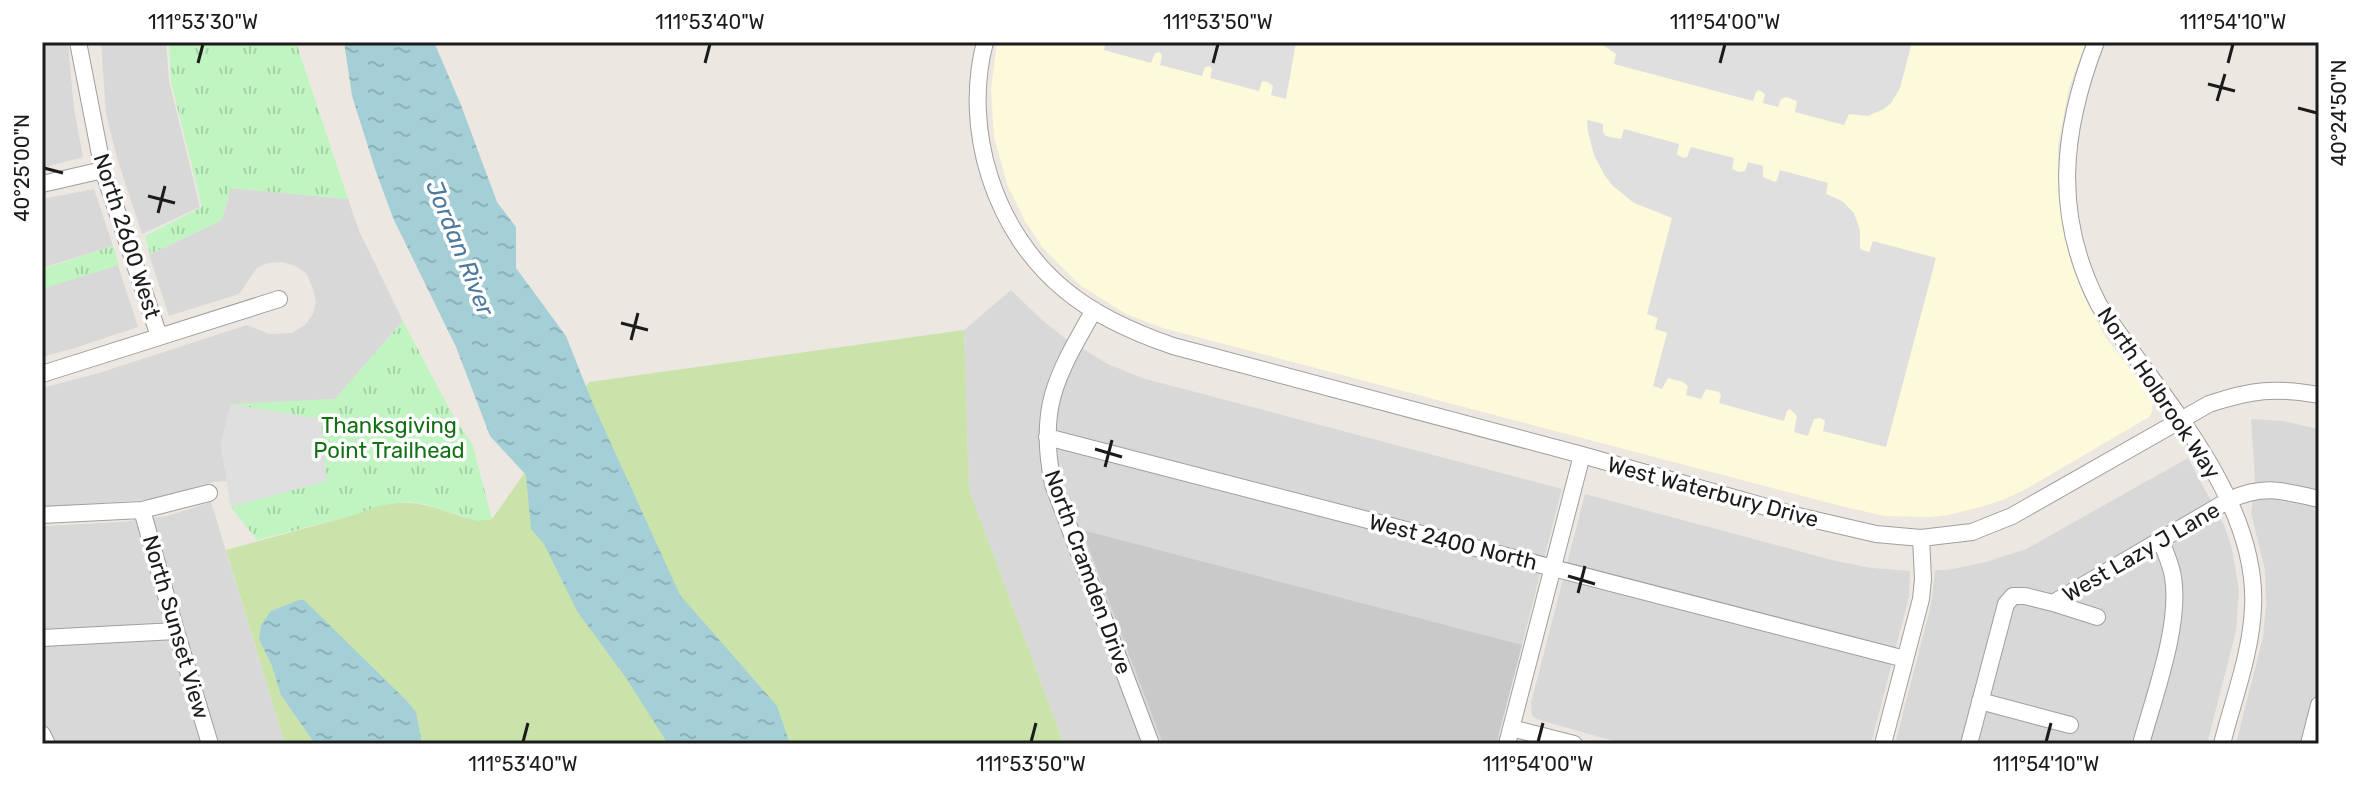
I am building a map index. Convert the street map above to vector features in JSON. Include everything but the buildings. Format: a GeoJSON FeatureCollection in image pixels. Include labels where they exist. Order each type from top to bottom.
{"type":"FeatureCollection","features":[{"type":"Feature","properties":{"kind":"street","name":"North 2600 West"},"geometry":{"type":"LineString","coordinates":[[78,42],[103,170],[159,336]]}},
{"type":"Feature","properties":{"kind":"street","name":"West Waterbury Drive"},"geometry":{"type":"LineString","coordinates":[[985,42],[978,74],[977,107],[981,141],[992,182],[1010,221],[1038,263],[1068,293],[1094,310],[1140,334],[1173,346],[1798,516],[1876,534],[1921,538],[1972,532],[2012,516],[2209,404],[2241,393],[2276,389],[2319,395]]}},
{"type":"Feature","properties":{"kind":"street","name":"North Holbrook Way"},"geometry":{"type":"LineString","coordinates":[[2096,42],[2074,105],[2068,147],[2067,206],[2074,245],[2088,285],[2099,305],[2181,421],[2229,500],[2248,553],[2252,626],[2222,744]]}},
{"type":"Feature","properties":{"kind":"street"},"geometry":{"type":"LineString","coordinates":[[42,184],[103,170]]}},
{"type":"Feature","properties":{"kind":"street"},"geometry":{"type":"LineString","coordinates":[[42,374],[279,299]]}},
{"type":"Feature","properties":{"kind":"street","name":"North Cramden Drive"},"geometry":{"type":"LineString","coordinates":[[1094,310],[1058,379],[1048,409],[1047,437],[1053,484],[1151,744]]}},
{"type":"Feature","properties":{"kind":"street","name":"West 2400 North"},"geometry":{"type":"LineString","coordinates":[[1047,437],[1905,659]]}},
{"type":"Feature","properties":{"kind":"street"},"geometry":{"type":"LineString","coordinates":[[1574,744],[1509,736],[1582,455]]}},
{"type":"Feature","properties":{"kind":"street","name":"West Lazy J Lane"},"geometry":{"type":"LineString","coordinates":[[2053,603],[2229,500],[2248,492],[2263,489],[2287,491],[2319,499]]}},
{"type":"Feature","properties":{"kind":"street"},"geometry":{"type":"LineString","coordinates":[[42,515],[142,510],[209,493]]}},
{"type":"Feature","properties":{"kind":"street","name":"North Sunset View"},"geometry":{"type":"LineString","coordinates":[[142,510],[210,744]]}},
{"type":"Feature","properties":{"kind":"street"},"geometry":{"type":"LineString","coordinates":[[1883,744],[1921,599],[1921,538]]}},
{"type":"Feature","properties":{"kind":"street"},"geometry":{"type":"LineString","coordinates":[[2141,744],[2173,620],[2173,575],[2161,541]]}},
{"type":"Feature","properties":{"kind":"street","name":"West Lazy J Lane"},"geometry":{"type":"LineString","coordinates":[[1980,701],[2006,604],[2013,596],[2025,596],[2097,617]]}},
{"type":"Feature","properties":{"kind":"street"},"geometry":{"type":"LineString","coordinates":[[42,638],[176,631]]}},
{"type":"Feature","properties":{"kind":"street"},"geometry":{"type":"LineString","coordinates":[[1969,744],[1980,701],[2070,725]]}},
{"type":"Feature","properties":{"kind":"street"},"geometry":{"type":"LineString","coordinates":[[2309,744],[2319,705]]}},
{"type":"Feature","properties":{"kind":"street"},"geometry":{"type":"LineString","coordinates":[[42,734],[47,744]]}},
{"type":"Feature","properties":{"kind":"shaded area"},"geometry":{"type":"Polygon","coordinates":[[[42,42],[68,42],[74,109],[83,157],[42,168],[42,42]]]}},
{"type":"Feature","properties":{"kind":"shaded area"},"geometry":{"type":"Polygon","coordinates":[[[101,42],[166,42],[169,81],[200,207],[142,234],[106,114],[101,42]]]}},
{"type":"Feature","properties":{"kind":"shaded area"},"geometry":{"type":"Polygon","coordinates":[[[997,42],[2086,42],[2069,88],[2058,145],[2058,190],[2063,230],[2071,263],[2085,299],[2106,338],[2150,394],[2152,412],[2149,417],[2005,499],[1948,515],[1885,516],[1163,328],[1126,314],[1080,285],[1043,248],[1025,221],[1007,184],[994,137],[991,89],[997,42]]]}},
{"type":"Feature","properties":{"kind":"shaded area"},"geometry":{"type":"Polygon","coordinates":[[[1106,42],[1296,42],[1286,99],[1271,95],[1273,86],[1268,82],[1262,81],[1259,91],[1210,78],[1210,66],[1205,67],[1202,76],[1160,65],[1162,55],[1159,52],[1155,53],[1151,63],[1104,50],[1106,42]]]}},
{"type":"Feature","properties":{"kind":"shaded area"},"geometry":{"type":"Polygon","coordinates":[[[1599,42],[1912,42],[1900,88],[1891,103],[1868,116],[1849,114],[1844,125],[1795,112],[1797,101],[1786,97],[1781,99],[1778,107],[1763,103],[1765,94],[1759,90],[1753,101],[1614,64],[1616,54],[1599,42]]]}},
{"type":"Feature","properties":{"kind":"shaded area"},"geometry":{"type":"Polygon","coordinates":[[[1587,120],[1603,124],[1606,136],[1621,139],[1624,129],[1679,144],[1677,154],[1683,158],[1687,157],[1691,147],[1734,158],[1732,169],[1739,172],[1745,171],[1748,162],[1763,166],[1763,177],[1775,182],[1780,170],[1828,183],[1826,194],[1842,201],[1854,213],[1860,230],[1860,249],[1869,252],[1873,241],[1936,258],[1886,447],[1823,431],[1825,421],[1820,418],[1814,419],[1808,436],[1794,432],[1797,416],[1790,409],[1784,421],[1719,403],[1719,392],[1706,389],[1701,399],[1686,395],[1688,386],[1683,382],[1668,378],[1662,389],[1653,386],[1667,333],[1655,329],[1658,318],[1647,314],[1672,218],[1634,203],[1613,186],[1594,155],[1587,120]]]}},
{"type":"Feature","properties":{"kind":"shaded area"},"geometry":{"type":"Polygon","coordinates":[[[231,188],[348,199],[360,233],[403,321],[335,399],[231,405],[221,444],[227,481],[213,482],[157,499],[42,507],[42,388],[99,373],[247,325],[269,334],[292,333],[306,324],[313,314],[316,301],[306,273],[282,262],[257,268],[239,294],[169,316],[149,255],[222,220],[231,188]]]}},
{"type":"Feature","properties":{"kind":"shaded area"},"geometry":{"type":"Polygon","coordinates":[[[94,189],[113,246],[42,268],[42,199],[94,189]]]}},
{"type":"Feature","properties":{"kind":"shaded area"},"geometry":{"type":"Polygon","coordinates":[[[118,265],[138,327],[42,357],[42,288],[118,265]]]}},
{"type":"Feature","properties":{"kind":"shaded area"},"geometry":{"type":"Polygon","coordinates":[[[1011,290],[1066,339],[1108,364],[1142,378],[1562,489],[1499,735],[1532,744],[1064,744],[969,489],[964,330],[1011,290]]]}},
{"type":"Feature","properties":{"kind":"shaded area"},"geometry":{"type":"Polygon","coordinates":[[[231,404],[321,419],[327,481],[231,507],[221,444],[231,404]]]}},
{"type":"Feature","properties":{"kind":"shaded area"},"geometry":{"type":"Polygon","coordinates":[[[2251,419],[2283,421],[2319,429],[2318,744],[2236,744],[2263,637],[2266,604],[2265,570],[2251,513],[2255,481],[2251,419]]]}},
{"type":"Feature","properties":{"kind":"shaded area"},"geometry":{"type":"Polygon","coordinates":[[[2188,458],[2224,525],[2232,549],[2239,591],[2236,631],[2207,744],[1895,744],[1931,605],[1935,570],[1986,562],[2026,549],[2188,458]]]}},
{"type":"Feature","properties":{"kind":"shaded area"},"geometry":{"type":"Polygon","coordinates":[[[1585,494],[1836,561],[1910,571],[1909,597],[1871,744],[1625,744],[1536,719],[1532,715],[1531,703],[1585,494]]]}},
{"type":"Feature","properties":{"kind":"shaded area"},"geometry":{"type":"Polygon","coordinates":[[[211,502],[285,744],[42,744],[42,526],[167,516],[211,502]]]}},
{"type":"Feature","properties":{"kind":"shaded area"},"geometry":{"type":"Polygon","coordinates":[[[1082,530],[1522,645],[1496,744],[1163,744],[1082,530]]]}},
{"type":"Feature","properties":{"kind":"green space"},"geometry":{"type":"Polygon","coordinates":[[[169,42],[296,42],[348,199],[231,188],[222,220],[150,254],[145,236],[202,207],[171,82],[169,42]]]}},
{"type":"Feature","properties":{"kind":"green space"},"geometry":{"type":"Polygon","coordinates":[[[113,246],[119,265],[42,289],[42,269],[113,246]]]}},
{"type":"Feature","properties":{"kind":"green space","name":"Thanksgiving Point Trailhead"},"geometry":{"type":"Polygon","coordinates":[[[403,321],[451,412],[473,446],[492,519],[478,521],[424,504],[406,502],[378,506],[257,540],[231,507],[221,444],[231,404],[335,399],[403,321]]]}},
{"type":"Feature","properties":{"kind":"green space"},"geometry":{"type":"Polygon","coordinates":[[[964,330],[969,489],[1064,744],[285,744],[226,550],[386,504],[421,504],[467,518],[492,519],[589,382],[964,330]]]}},
{"type":"Feature","properties":{"kind":"water","name":"Jordan River"},"geometry":{"type":"Polygon","coordinates":[[[344,42],[434,42],[497,202],[516,227],[516,268],[566,336],[593,404],[680,595],[777,706],[790,744],[668,744],[626,678],[577,611],[544,544],[531,529],[526,475],[490,436],[456,347],[393,218],[352,96],[344,42]]]}},
{"type":"Feature","properties":{"kind":"water"},"geometry":{"type":"Polygon","coordinates":[[[304,600],[406,700],[416,712],[422,744],[315,744],[281,695],[259,639],[261,625],[271,611],[304,600]]]}}]}
